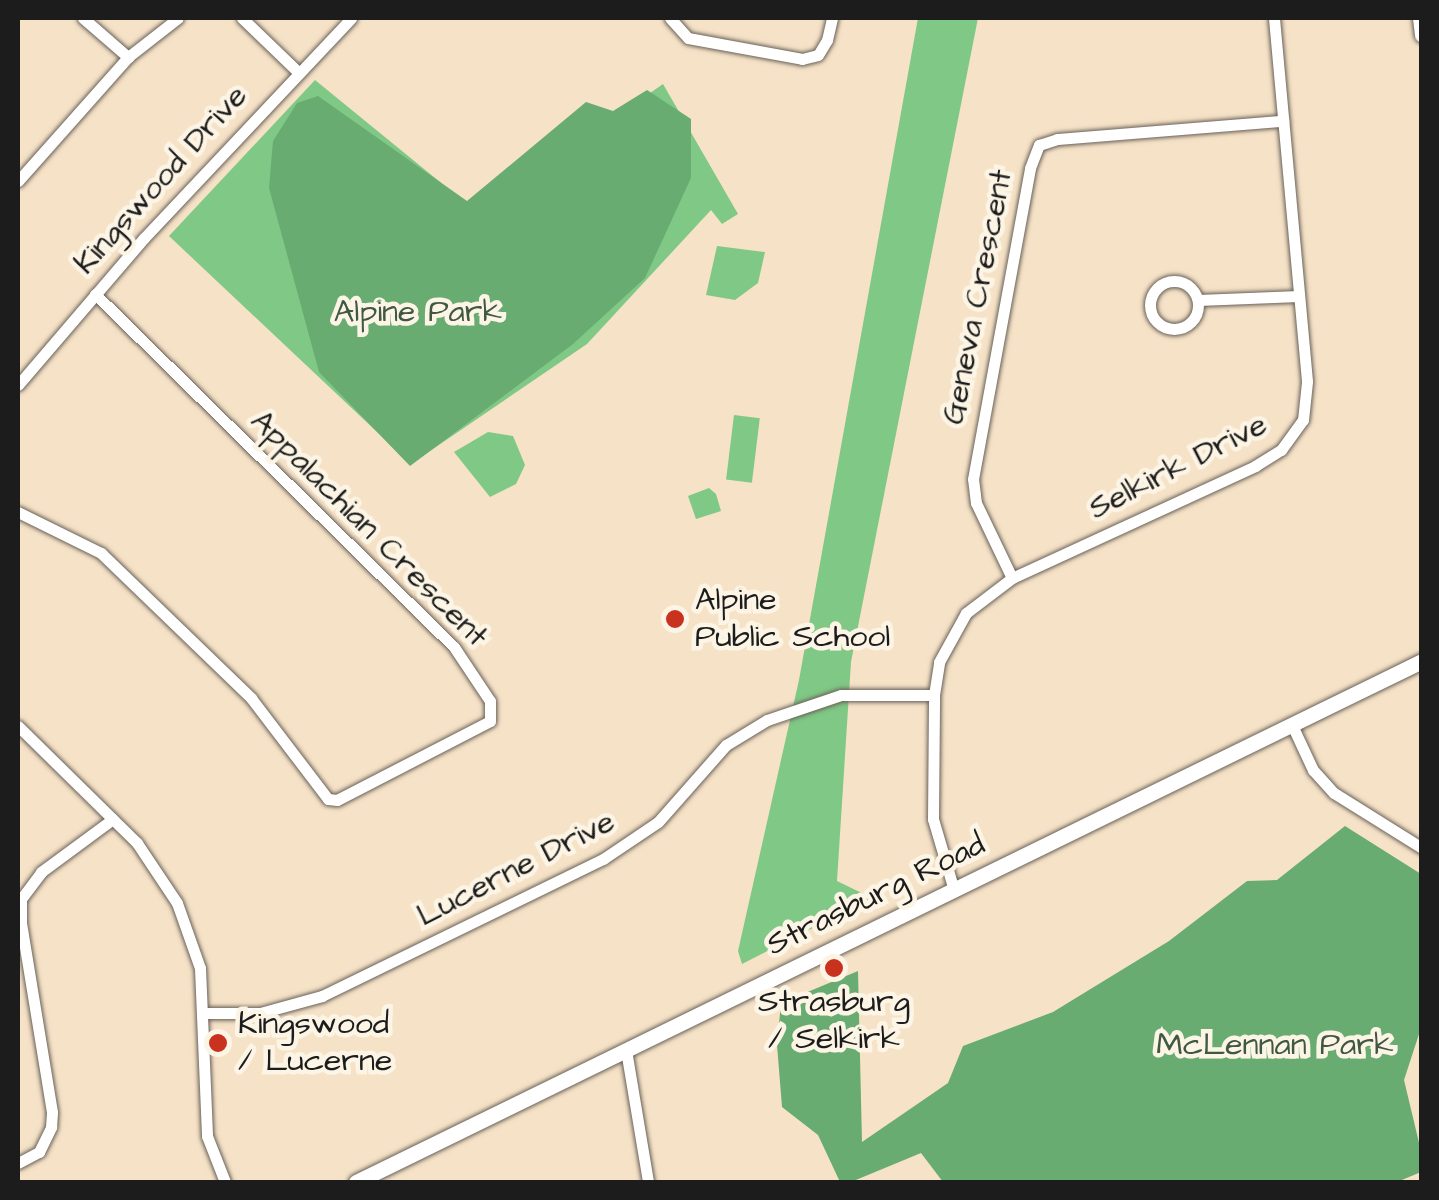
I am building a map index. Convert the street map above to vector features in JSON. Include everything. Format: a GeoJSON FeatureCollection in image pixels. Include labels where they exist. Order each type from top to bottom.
{"type":"FeatureCollection","features":[{"type":"Feature","properties":{"kind":"street"},"geometry":{"type":"LineString","coordinates":[[83,18],[128,57]]}},
{"type":"Feature","properties":{"kind":"street"},"geometry":{"type":"LineString","coordinates":[[18,180],[128,57],[178,18]]}},
{"type":"Feature","properties":{"kind":"street"},"geometry":{"type":"LineString","coordinates":[[242,18],[297,71]]}},
{"type":"Feature","properties":{"kind":"street","name":"Kingswood Drive"},"geometry":{"type":"LineString","coordinates":[[18,385],[94,294],[297,71],[351,18]]}},
{"type":"Feature","properties":{"kind":"street"},"geometry":{"type":"LineString","coordinates":[[670,18],[688,38],[802,59],[818,55],[827,40],[832,18]]}},
{"type":"Feature","properties":{"kind":"street","name":"Selkirk Drive"},"geometry":{"type":"LineString","coordinates":[[954,887],[933,819],[934,695],[939,662],[966,613],[1012,578],[1281,450],[1295,436],[1307,403],[1274,18]]}},
{"type":"Feature","properties":{"kind":"street"},"geometry":{"type":"LineString","coordinates":[[1420,18],[1422,35]]}},
{"type":"Feature","properties":{"kind":"street","name":"Geneva Crescent"},"geometry":{"type":"LineString","coordinates":[[1012,578],[976,502],[973,479],[1030,168],[1039,145],[1057,139],[1283,121]]}},
{"type":"Feature","properties":{"kind":"street"},"geometry":{"type":"LineString","coordinates":[[1166,282],[1183,283],[1198,300],[1195,318],[1188,326],[1166,328],[1152,315],[1152,296],[1166,282]]}},
{"type":"Feature","properties":{"kind":"street","name":"Appalachian Crescent"},"geometry":{"type":"LineString","coordinates":[[18,512],[101,553],[251,698],[328,799],[337,800],[490,721],[490,701],[454,647],[94,294]]}},
{"type":"Feature","properties":{"kind":"street"},"geometry":{"type":"LineString","coordinates":[[1198,300],[1299,296]]}},
{"type":"Feature","properties":{"kind":"street","name":"Strasburg Road"},"geometry":{"type":"LineString","coordinates":[[356,1182],[1422,661]]}},
{"type":"Feature","properties":{"kind":"street","name":"Lucerne Drive"},"geometry":{"type":"LineString","coordinates":[[205,1013],[260,1014],[322,996],[603,858],[658,822],[726,745],[780,714],[841,695],[934,695]]}},
{"type":"Feature","properties":{"kind":"street"},"geometry":{"type":"LineString","coordinates":[[1292,725],[1313,770],[1334,793],[1422,848]]}},
{"type":"Feature","properties":{"kind":"street"},"geometry":{"type":"LineString","coordinates":[[18,726],[113,819],[160,872],[177,903],[200,968],[205,1013],[207,1136],[226,1182]]}},
{"type":"Feature","properties":{"kind":"street"},"geometry":{"type":"LineString","coordinates":[[18,1163],[39,1152],[51,1127],[52,1112],[21,924],[22,899],[41,872],[113,819]]}},
{"type":"Feature","properties":{"kind":"street"},"geometry":{"type":"LineString","coordinates":[[626,1050],[648,1182]]}},
{"type":"Feature","properties":{"kind":"green space"},"geometry":{"type":"Polygon","coordinates":[[[918,18],[978,18],[851,662],[837,881],[872,898],[742,964],[738,951],[799,680],[918,18]]]}},
{"type":"Feature","properties":{"kind":"green space","name":"Alpine Park"},"geometry":{"type":"Polygon","coordinates":[[[315,80],[478,213],[663,84],[738,214],[722,224],[711,210],[587,344],[411,464],[169,236],[315,80]]]}},
{"type":"Feature","properties":{"kind":"green space","name":"Alpine Park"},"geometry":{"type":"Polygon","coordinates":[[[647,90],[691,119],[691,178],[645,278],[573,344],[410,466],[319,372],[269,188],[273,141],[297,103],[318,96],[467,201],[586,102],[613,111],[647,90]]]}},
{"type":"Feature","properties":{"kind":"green space"},"geometry":{"type":"Polygon","coordinates":[[[717,246],[765,252],[758,283],[735,300],[706,295],[717,246]]]}},
{"type":"Feature","properties":{"kind":"green space"},"geometry":{"type":"Polygon","coordinates":[[[734,415],[760,418],[752,483],[726,480],[734,415]]]}},
{"type":"Feature","properties":{"kind":"green space"},"geometry":{"type":"Polygon","coordinates":[[[488,432],[513,436],[525,465],[516,484],[490,497],[454,452],[488,432]]]}},
{"type":"Feature","properties":{"kind":"green space"},"geometry":{"type":"Polygon","coordinates":[[[709,488],[716,494],[721,511],[696,519],[688,496],[709,488]]]}},
{"type":"Feature","properties":{"kind":"green space","name":"McLennan Park"},"geometry":{"type":"Polygon","coordinates":[[[1345,826],[1421,874],[1421,1028],[1404,1080],[1421,1151],[1421,1172],[1397,1182],[943,1182],[921,1153],[851,1182],[840,1182],[818,1135],[782,1107],[777,1045],[781,1003],[858,971],[862,1142],[948,1083],[963,1046],[1053,1012],[1169,941],[1247,881],[1277,880],[1345,826]]]}},
{"type":"Feature","properties":{"kind":"place","name":"Alpine Public School"},"geometry":{"type":"Point","coordinates":[675,619]}},
{"type":"Feature","properties":{"kind":"place","name":"Strasburg / Selkirk"},"geometry":{"type":"Point","coordinates":[834,968]}},
{"type":"Feature","properties":{"kind":"place","name":"Kingswood / Lucerne"},"geometry":{"type":"Point","coordinates":[218,1043]}}]}
